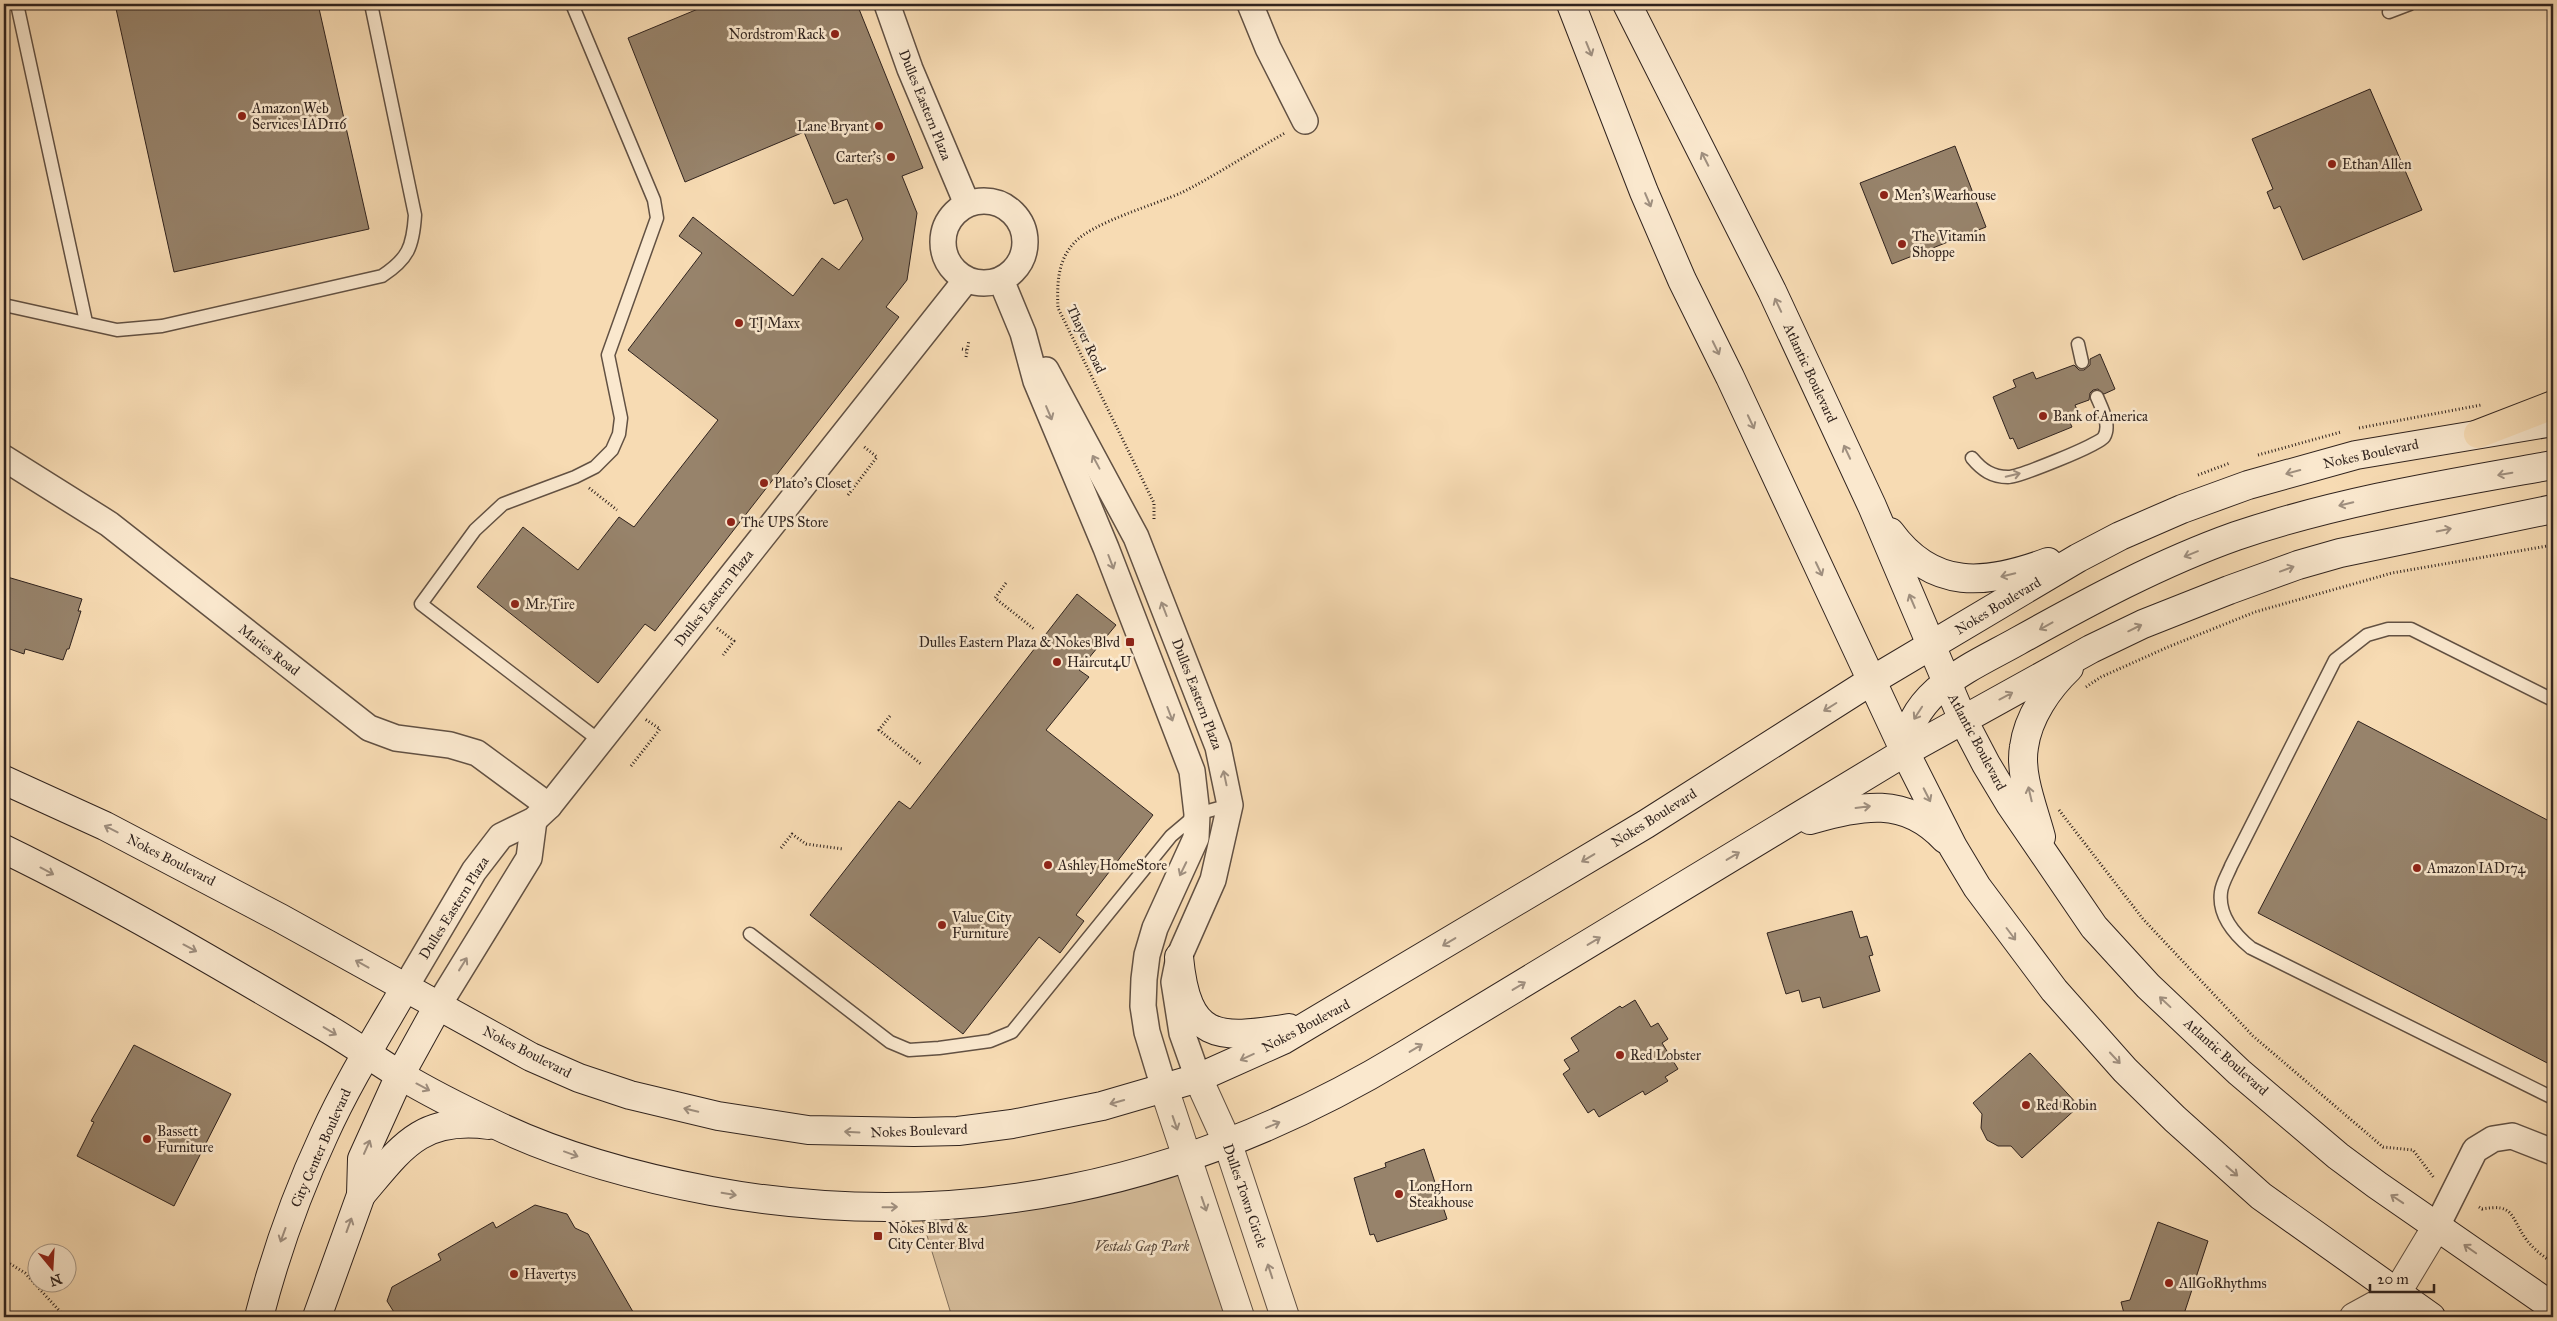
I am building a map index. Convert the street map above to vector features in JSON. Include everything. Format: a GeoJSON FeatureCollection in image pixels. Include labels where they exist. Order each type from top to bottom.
{"type":"FeatureCollection","features":[{"type":"Feature","properties":{"kind":"highway"},"geometry":{"type":"LineString","coordinates":[[2478,434],[2553,405]]}},
{"type":"Feature","properties":{"kind":"main road"},"geometry":{"type":"LineString","coordinates":[[1571,4],[1644,192],[1682,280],[1730,377],[1905,752],[1953,847],[1977,887],[2048,982],[2126,1070],[2175,1119],[2261,1196],[2392,1305],[2431,1317]]}},
{"type":"Feature","properties":{"kind":"main road","name":"Atlantic Boulevard"},"geometry":{"type":"LineString","coordinates":[[1627,4],[1772,291],[1872,506],[1963,720],[1986,764],[2046,858],[2094,927],[2148,986],[2239,1072],[2338,1156],[2553,1307]]}},
{"type":"Feature","properties":{"kind":"main road","name":"Nokes Boulevard"},"geometry":{"type":"LineString","coordinates":[[4,780],[104,826],[280,918],[531,1057],[579,1078],[630,1094],[709,1114],[808,1130],[862,1133],[958,1130],[1012,1124],[1102,1106],[1198,1078],[1275,1044],[1312,1024],[1646,824],[1871,681],[2078,558],[2120,536],[2182,508],[2248,485],[2356,455],[2553,422]]}},
{"type":"Feature","properties":{"kind":"main road"},"geometry":{"type":"LineString","coordinates":[[1905,752],[1906,736],[1919,710],[1946,682],[2125,584],[2235,537],[2350,503],[2553,465]]}},
{"type":"Feature","properties":{"kind":"main road"},"geometry":{"type":"LineString","coordinates":[[1872,506],[1903,549],[1931,568],[1964,580],[2007,576],[2120,536]]}},
{"type":"Feature","properties":{"kind":"main road"},"geometry":{"type":"LineString","coordinates":[[4,850],[205,957],[367,1052],[400,1075],[497,1126],[542,1144],[633,1174],[727,1194],[822,1205],[918,1206],[1015,1198],[1110,1181],[1228,1144],[1292,1117],[1377,1072],[1905,752],[2091,649],[2186,606],[2298,565],[2416,535],[2553,509]]}},
{"type":"Feature","properties":{"kind":"main road"},"geometry":{"type":"LineString","coordinates":[[2046,858],[2027,783],[2024,747],[2040,705],[2053,684],[2091,649]]}},
{"type":"Feature","properties":{"kind":"main road"},"geometry":{"type":"LineString","coordinates":[[1782,827],[1851,809],[1889,807],[1919,817],[1933,826],[1953,847]]}},
{"type":"Feature","properties":{"kind":"main road"},"geometry":{"type":"LineString","coordinates":[[1179,957],[1186,999],[1203,1025],[1216,1032],[1244,1034],[1312,1024]]}},
{"type":"Feature","properties":{"kind":"main road","name":"City Center Boulevard"},"geometry":{"type":"LineString","coordinates":[[258,1317],[279,1248],[297,1198],[324,1135],[367,1052],[405,988]]}},
{"type":"Feature","properties":{"kind":"main road"},"geometry":{"type":"LineString","coordinates":[[318,1317],[360,1195],[362,1159],[400,1075],[438,1006]]}},
{"type":"Feature","properties":{"kind":"main road","name":"Dulles Town Circle"},"geometry":{"type":"LineString","coordinates":[[1198,1078],[1228,1144],[1285,1317]]}},
{"type":"Feature","properties":{"kind":"main road"},"geometry":{"type":"LineString","coordinates":[[1164,1088],[1240,1317]]}},
{"type":"Feature","properties":{"kind":"main road"},"geometry":{"type":"LineString","coordinates":[[360,1195],[388,1160],[410,1140],[425,1132],[454,1124],[474,1123],[497,1126]]}},
{"type":"Feature","properties":{"kind":"main road"},"geometry":{"type":"LineString","coordinates":[[2354,1317],[2392,1305],[2437,1226]]}},
{"type":"Feature","properties":{"kind":"street","name":"Dulles Eastern Plaza"},"geometry":{"type":"LineString","coordinates":[[887,4],[910,69],[967,204]]}},
{"type":"Feature","properties":{"kind":"street"},"geometry":{"type":"LineString","coordinates":[[1250,4],[1268,48],[1305,121]]}},
{"type":"Feature","properties":{"kind":"street"},"geometry":{"type":"LineString","coordinates":[[976,201],[993,201],[1009,208],[1020,221],[1026,238],[1024,255],[1015,270],[1001,280],[984,284],[966,280],[952,270],[944,254],[942,237],[948,221],[959,208],[967,204],[976,201]]}},
{"type":"Feature","properties":{"kind":"street","name":"Dulles Eastern Plaza"},"geometry":{"type":"LineString","coordinates":[[405,988],[474,871],[500,836],[541,813],[846,433],[966,280]]}},
{"type":"Feature","properties":{"kind":"street","name":"Dulles Eastern Plaza"},"geometry":{"type":"LineString","coordinates":[[1001,280],[1023,333],[1036,381],[1106,548],[1192,771],[1197,814],[1196,838],[1189,858],[1155,928],[1147,955],[1144,979],[1143,1006],[1147,1032],[1164,1088]]}},
{"type":"Feature","properties":{"kind":"street","name":"Dulles Eastern Plaza"},"geometry":{"type":"LineString","coordinates":[[1023,333],[1046,371],[1136,537],[1218,747],[1230,805],[1212,880],[1179,957],[1174,982],[1182,1032],[1198,1078]]}},
{"type":"Feature","properties":{"kind":"street","name":"Maries Road"},"geometry":{"type":"LineString","coordinates":[[4,458],[108,524],[368,728],[396,738],[450,745],[477,753],[541,813]]}},
{"type":"Feature","properties":{"kind":"street"},"geometry":{"type":"LineString","coordinates":[[438,1006],[529,858],[541,813]]}},
{"type":"Feature","properties":{"kind":"street"},"geometry":{"type":"LineString","coordinates":[[2437,1226],[2456,1192],[2462,1173],[2475,1150],[2493,1140],[2512,1136],[2553,1152]]}},
{"type":"Feature","properties":{"kind":"lane"},"geometry":{"type":"LineString","coordinates":[[17,4],[86,322]]}},
{"type":"Feature","properties":{"kind":"lane"},"geometry":{"type":"LineString","coordinates":[[4,305],[117,330],[162,326],[382,276],[400,264],[413,239],[415,216],[371,4]]}},
{"type":"Feature","properties":{"kind":"lane"},"geometry":{"type":"LineString","coordinates":[[572,4],[654,200],[657,218],[608,355],[621,418],[619,434],[612,450],[595,467],[575,477],[503,504],[475,530],[421,604],[600,741]]}},
{"type":"Feature","properties":{"kind":"lane"},"geometry":{"type":"LineString","coordinates":[[2389,12],[2410,4]]}},
{"type":"Feature","properties":{"kind":"lane"},"geometry":{"type":"LineString","coordinates":[[2078,344],[2082,362]]}},
{"type":"Feature","properties":{"kind":"lane"},"geometry":{"type":"LineString","coordinates":[[1972,458],[1983,471],[2010,478],[2092,447],[2104,438],[2107,427],[2097,397]]}},
{"type":"Feature","properties":{"kind":"lane"},"geometry":{"type":"LineString","coordinates":[[2553,700],[2411,629],[2388,629],[2367,635],[2335,660],[2231,866],[2221,892],[2224,917],[2234,934],[2251,948],[2553,1098]]}},
{"type":"Feature","properties":{"kind":"lane"},"geometry":{"type":"LineString","coordinates":[[750,934],[890,1042],[909,1050],[965,1046],[990,1041],[1012,1032],[1171,836],[1197,814],[1230,805]]}},
{"type":"Feature","properties":{"kind":"path","name":"Thayer Road"},"geometry":{"type":"LineString","coordinates":[[1136,537],[1154,526],[1154,503],[1058,308],[1057,281],[1062,264],[1074,243],[1100,226],[1183,192],[1305,121]]}},
{"type":"Feature","properties":{"kind":"path"},"geometry":{"type":"LineString","coordinates":[[966,357],[969,340]]}},
{"type":"Feature","properties":{"kind":"path"},"geometry":{"type":"LineString","coordinates":[[962,349],[967,350]]}},
{"type":"Feature","properties":{"kind":"path"},"geometry":{"type":"LineString","coordinates":[[846,433],[877,457],[848,495]]}},
{"type":"Feature","properties":{"kind":"path"},"geometry":{"type":"LineString","coordinates":[[575,477],[617,510]]}},
{"type":"Feature","properties":{"kind":"path"},"geometry":{"type":"LineString","coordinates":[[1006,583],[995,598],[1034,629]]}},
{"type":"Feature","properties":{"kind":"path"},"geometry":{"type":"LineString","coordinates":[[890,716],[879,730],[920,764]]}},
{"type":"Feature","properties":{"kind":"path"},"geometry":{"type":"LineString","coordinates":[[781,848],[792,834],[806,844],[843,849]]}},
{"type":"Feature","properties":{"kind":"path"},"geometry":{"type":"LineString","coordinates":[[2479,1207],[2482,1209],[2498,1206],[2507,1210],[2526,1239],[2553,1262]]}},
{"type":"Feature","properties":{"kind":"path"},"geometry":{"type":"LineString","coordinates":[[4,1260],[25,1273],[65,1317]]}},
{"type":"Feature","properties":{"kind":"green space","name":"Vestals Gap Park"},"geometry":{"type":"Polygon","coordinates":[[[1188,1158],[1240,1317],[952,1317],[918,1206],[1188,1158]]]}},
{"type":"Feature","properties":{"kind":"building","name":"Amazon Web Services IAD116"},"geometry":{"type":"Polygon","coordinates":[[[115,4],[318,4],[369,229],[174,272],[115,4]]]}},
{"type":"Feature","properties":{"kind":"building"},"geometry":{"type":"Polygon","coordinates":[[[710,4],[857,4],[923,168],[902,176],[917,213],[907,280],[886,307],[899,317],[870,355],[655,631],[645,624],[598,683],[477,587],[523,527],[578,570],[619,517],[634,527],[718,420],[628,350],[702,253],[679,236],[693,217],[793,296],[822,258],[839,270],[863,239],[847,199],[834,204],[804,132],[685,182],[628,38],[710,4]]]}},
{"type":"Feature","properties":{"kind":"building","name":"Ethan Allen"},"geometry":{"type":"Polygon","coordinates":[[[2370,89],[2422,210],[2303,260],[2280,206],[2274,209],[2267,192],[2273,189],[2252,139],[2370,89]]]}},
{"type":"Feature","properties":{"kind":"building"},"geometry":{"type":"Polygon","coordinates":[[[1955,146],[1986,227],[1892,264],[1860,183],[1955,146]]]}},
{"type":"Feature","properties":{"kind":"building"},"geometry":{"type":"Polygon","coordinates":[[[2100,354],[2115,389],[2104,394],[2098,389],[2093,390],[2090,393],[2089,400],[2075,405],[2078,412],[2067,416],[2072,427],[2018,449],[2013,438],[2010,439],[1993,397],[2016,387],[2013,380],[2033,372],[2036,379],[2074,365],[2079,370],[2084,370],[2090,365],[2090,359],[2100,354]]]}},
{"type":"Feature","properties":{"kind":"building"},"geometry":{"type":"Polygon","coordinates":[[[4,576],[82,599],[78,611],[81,611],[69,649],[67,649],[63,660],[25,649],[24,654],[4,647],[4,576]]]}},
{"type":"Feature","properties":{"kind":"building"},"geometry":{"type":"Polygon","coordinates":[[[1077,594],[1116,625],[1079,670],[1089,677],[1046,730],[1153,815],[1076,915],[1084,921],[1060,953],[1039,937],[963,1034],[810,915],[899,801],[910,809],[1077,594]]]}},
{"type":"Feature","properties":{"kind":"building","name":"Amazon IAD174"},"geometry":{"type":"Polygon","coordinates":[[[2358,721],[2553,823],[2553,1066],[2258,913],[2358,721]]]}},
{"type":"Feature","properties":{"kind":"building"},"geometry":{"type":"Polygon","coordinates":[[[1852,911],[1860,938],[1867,936],[1873,955],[1869,956],[1880,991],[1823,1008],[1820,997],[1802,1002],[1799,990],[1786,994],[1767,933],[1852,911]]]}},
{"type":"Feature","properties":{"kind":"building","name":"Red Lobster"},"geometry":{"type":"Polygon","coordinates":[[[1635,1000],[1651,1027],[1658,1023],[1668,1039],[1662,1043],[1678,1069],[1665,1077],[1668,1081],[1645,1095],[1643,1091],[1599,1117],[1594,1109],[1588,1113],[1563,1074],[1570,1069],[1564,1060],[1579,1051],[1571,1038],[1620,1006],[1622,1008],[1635,1000]]]}},
{"type":"Feature","properties":{"kind":"building","name":"Bassett Furniture"},"geometry":{"type":"Polygon","coordinates":[[[134,1045],[231,1094],[174,1206],[77,1156],[94,1122],[91,1121],[134,1045]]]}},
{"type":"Feature","properties":{"kind":"building","name":"Red Robin"},"geometry":{"type":"Polygon","coordinates":[[[2030,1053],[2079,1106],[2022,1158],[2011,1146],[1998,1146],[1987,1140],[1981,1128],[1982,1114],[1973,1103],[2030,1053]]]}},
{"type":"Feature","properties":{"kind":"building","name":"LongHorn Steakhouse"},"geometry":{"type":"Polygon","coordinates":[[[1424,1149],[1447,1219],[1377,1242],[1374,1234],[1370,1235],[1354,1178],[1386,1167],[1385,1163],[1424,1149]]]}},
{"type":"Feature","properties":{"kind":"building","name":"Havertys"},"geometry":{"type":"Polygon","coordinates":[[[535,1205],[567,1214],[575,1228],[588,1234],[636,1317],[397,1317],[387,1301],[392,1287],[441,1260],[438,1254],[493,1222],[496,1228],[535,1205]]]}},
{"type":"Feature","properties":{"kind":"building"},"geometry":{"type":"Polygon","coordinates":[[[2158,1222],[2208,1241],[2183,1317],[2125,1317],[2121,1302],[2130,1300],[2158,1222]]]}},
{"type":"Feature","properties":{"kind":"place","name":"Nordstrom Rack"},"geometry":{"type":"Point","coordinates":[835,34]}},
{"type":"Feature","properties":{"kind":"place","name":"Amazon Web Services IAD116"},"geometry":{"type":"Point","coordinates":[242,116]}},
{"type":"Feature","properties":{"kind":"place","name":"Lane Bryant"},"geometry":{"type":"Point","coordinates":[879,126]}},
{"type":"Feature","properties":{"kind":"place","name":"Carter's"},"geometry":{"type":"Point","coordinates":[891,157]}},
{"type":"Feature","properties":{"kind":"place","name":"Ethan Allen"},"geometry":{"type":"Point","coordinates":[2332,164]}},
{"type":"Feature","properties":{"kind":"place","name":"Men's Wearhouse"},"geometry":{"type":"Point","coordinates":[1884,195]}},
{"type":"Feature","properties":{"kind":"place","name":"The Vitamin Shoppe"},"geometry":{"type":"Point","coordinates":[1902,244]}},
{"type":"Feature","properties":{"kind":"place","name":"TJ Maxx"},"geometry":{"type":"Point","coordinates":[739,323]}},
{"type":"Feature","properties":{"kind":"place","name":"Bank of America"},"geometry":{"type":"Point","coordinates":[2043,416]}},
{"type":"Feature","properties":{"kind":"place","name":"Plato's Closet"},"geometry":{"type":"Point","coordinates":[764,483]}},
{"type":"Feature","properties":{"kind":"place","name":"The UPS Store"},"geometry":{"type":"Point","coordinates":[731,522]}},
{"type":"Feature","properties":{"kind":"place","name":"Mr. Tire"},"geometry":{"type":"Point","coordinates":[515,604]}},
{"type":"Feature","properties":{"kind":"place","name":"Dulles Eastern Plaza & Nokes Blvd"},"geometry":{"type":"Point","coordinates":[1130,642]}},
{"type":"Feature","properties":{"kind":"place","name":"Haircut4U"},"geometry":{"type":"Point","coordinates":[1057,662]}},
{"type":"Feature","properties":{"kind":"place","name":"Ashley HomeStore"},"geometry":{"type":"Point","coordinates":[1048,865]}},
{"type":"Feature","properties":{"kind":"place","name":"Amazon IAD174"},"geometry":{"type":"Point","coordinates":[2417,868]}},
{"type":"Feature","properties":{"kind":"place","name":"Value City Furniture"},"geometry":{"type":"Point","coordinates":[942,925]}},
{"type":"Feature","properties":{"kind":"place","name":"Red Lobster"},"geometry":{"type":"Point","coordinates":[1620,1055]}},
{"type":"Feature","properties":{"kind":"place","name":"Red Robin"},"geometry":{"type":"Point","coordinates":[2026,1105]}},
{"type":"Feature","properties":{"kind":"place","name":"Bassett Furniture"},"geometry":{"type":"Point","coordinates":[147,1139]}},
{"type":"Feature","properties":{"kind":"place","name":"LongHorn Steakhouse"},"geometry":{"type":"Point","coordinates":[1399,1194]}},
{"type":"Feature","properties":{"kind":"place","name":"Nokes Blvd & City Center Blvd"},"geometry":{"type":"Point","coordinates":[878,1236]}},
{"type":"Feature","properties":{"kind":"place","name":"Havertys"},"geometry":{"type":"Point","coordinates":[514,1274]}},
{"type":"Feature","properties":{"kind":"place","name":"AllGoRhythms"},"geometry":{"type":"Point","coordinates":[2169,1283]}}]}
